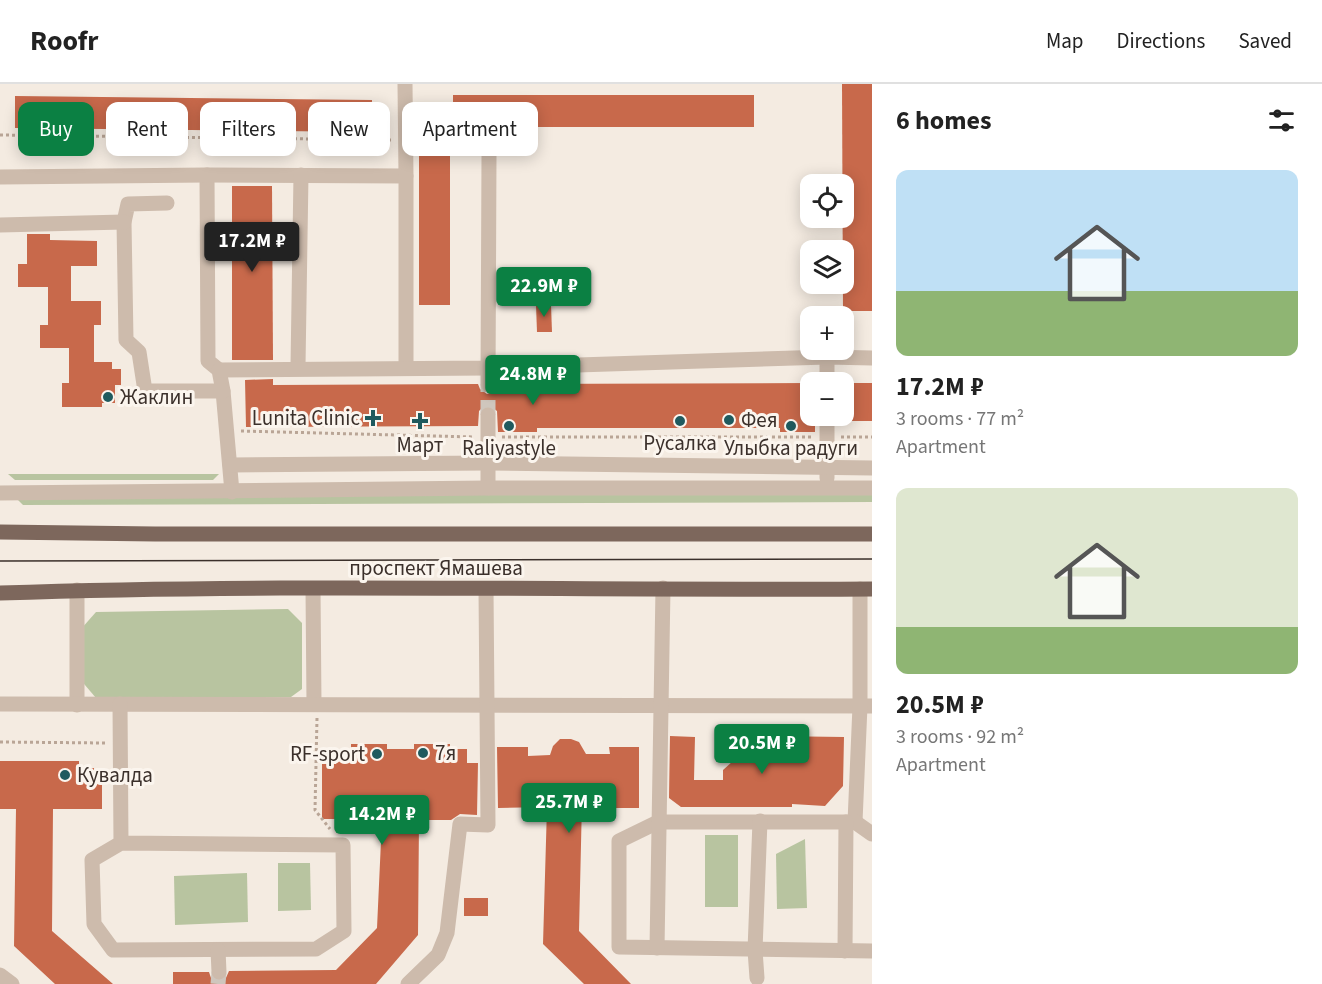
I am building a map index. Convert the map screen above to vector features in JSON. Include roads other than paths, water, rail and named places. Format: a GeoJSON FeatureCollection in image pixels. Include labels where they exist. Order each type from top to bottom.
{"type":"FeatureCollection","features":[{"type":"Feature","properties":{"kind":"main road","name":"проспект Ямашева"},"geometry":{"type":"LineString","coordinates":[[0,532],[872,534]]}},
{"type":"Feature","properties":{"kind":"main road","name":"проспект Ямашева"},"geometry":{"type":"LineString","coordinates":[[0,593],[77,590],[866,589]]}},
{"type":"Feature","properties":{"kind":"lane"},"geometry":{"type":"LineString","coordinates":[[405,84],[406,367]]}},
{"type":"Feature","properties":{"kind":"lane"},"geometry":{"type":"LineString","coordinates":[[488,384],[489,156]]}},
{"type":"Feature","properties":{"kind":"lane"},"geometry":{"type":"LineString","coordinates":[[207,175],[208,361],[219,370],[223,391],[232,492]]}},
{"type":"Feature","properties":{"kind":"lane"},"geometry":{"type":"LineString","coordinates":[[298,366],[301,175]]}},
{"type":"Feature","properties":{"kind":"lane"},"geometry":{"type":"LineString","coordinates":[[0,177],[406,176]]}},
{"type":"Feature","properties":{"kind":"lane"},"geometry":{"type":"LineString","coordinates":[[167,203],[128,204],[124,222],[126,340],[140,352],[145,391],[223,391]]}},
{"type":"Feature","properties":{"kind":"lane"},"geometry":{"type":"LineString","coordinates":[[0,225],[124,222]]}},
{"type":"Feature","properties":{"kind":"lane"},"geometry":{"type":"LineString","coordinates":[[219,370],[488,368],[800,358]]}},
{"type":"Feature","properties":{"kind":"lane"},"geometry":{"type":"LineString","coordinates":[[854,358],[872,358]]}},
{"type":"Feature","properties":{"kind":"lane"},"geometry":{"type":"LineString","coordinates":[[488,415],[488,488]]}},
{"type":"Feature","properties":{"kind":"lane"},"geometry":{"type":"LineString","coordinates":[[826,426],[826,488]]}},
{"type":"Feature","properties":{"kind":"lane"},"geometry":{"type":"LineString","coordinates":[[230,465],[488,463],[872,468]]}},
{"type":"Feature","properties":{"kind":"lane"},"geometry":{"type":"LineString","coordinates":[[0,493],[488,488],[872,488]]}},
{"type":"Feature","properties":{"kind":"lane"},"geometry":{"type":"LineString","coordinates":[[657,948],[658,822],[663,705],[663,588]]}},
{"type":"Feature","properties":{"kind":"lane"},"geometry":{"type":"LineString","coordinates":[[313,589],[316,704]]}},
{"type":"Feature","properties":{"kind":"lane"},"geometry":{"type":"LineString","coordinates":[[408,984],[438,955],[447,933],[460,824],[488,825],[486,589]]}},
{"type":"Feature","properties":{"kind":"lane"},"geometry":{"type":"LineString","coordinates":[[845,951],[850,822],[866,706],[866,589]]}},
{"type":"Feature","properties":{"kind":"lane"},"geometry":{"type":"LineString","coordinates":[[77,590],[77,705]]}},
{"type":"Feature","properties":{"kind":"lane"},"geometry":{"type":"LineString","coordinates":[[0,704],[866,706]]}},
{"type":"Feature","properties":{"kind":"lane"},"geometry":{"type":"LineString","coordinates":[[120,704],[121,843]]}},
{"type":"Feature","properties":{"kind":"lane"},"geometry":{"type":"LineString","coordinates":[[757,978],[755,951],[760,821]]}},
{"type":"Feature","properties":{"kind":"lane"},"geometry":{"type":"LineString","coordinates":[[872,834],[850,822],[658,822],[619,841],[619,947],[755,951],[872,951]]}},
{"type":"Feature","properties":{"kind":"lane"},"geometry":{"type":"LineString","coordinates":[[121,843],[343,844],[344,931],[316,949],[113,950],[94,924],[92,860],[121,843]]}},
{"type":"Feature","properties":{"kind":"lane"},"geometry":{"type":"LineString","coordinates":[[218,951],[219,972]]}},
{"type":"Feature","properties":{"kind":"lane"},"geometry":{"type":"LineString","coordinates":[[0,975],[12,984]]}},
{"type":"Feature","properties":{"kind":"tunnel"},"geometry":{"type":"LineString","coordinates":[[488,384],[488,415]]}},
{"type":"Feature","properties":{"kind":"tunnel"},"geometry":{"type":"LineString","coordinates":[[218,984],[219,972]]}},
{"type":"Feature","properties":{"kind":"tram line"},"geometry":{"type":"LineString","coordinates":[[0,561],[872,559]]}},
{"type":"Feature","properties":{"kind":"place","name":"Жаклин"},"geometry":{"type":"Point","coordinates":[108,397]}},
{"type":"Feature","properties":{"kind":"place","name":"Lunita Clinic"},"geometry":{"type":"Point","coordinates":[373,418]}},
{"type":"Feature","properties":{"kind":"place","name":"Фея"},"geometry":{"type":"Point","coordinates":[729,420]}},
{"type":"Feature","properties":{"kind":"place","name":"Март"},"geometry":{"type":"Point","coordinates":[420,421]}},
{"type":"Feature","properties":{"kind":"place","name":"Русалка"},"geometry":{"type":"Point","coordinates":[680,421]}},
{"type":"Feature","properties":{"kind":"place","name":"Raliyastyle"},"geometry":{"type":"Point","coordinates":[509,426]}},
{"type":"Feature","properties":{"kind":"place","name":"Улыбка радуги"},"geometry":{"type":"Point","coordinates":[791,426]}},
{"type":"Feature","properties":{"kind":"place","name":"7я"},"geometry":{"type":"Point","coordinates":[423,753]}},
{"type":"Feature","properties":{"kind":"place","name":"RF-sport"},"geometry":{"type":"Point","coordinates":[377,754]}},
{"type":"Feature","properties":{"kind":"place","name":"Кувалда"},"geometry":{"type":"Point","coordinates":[65,775]}}]}
